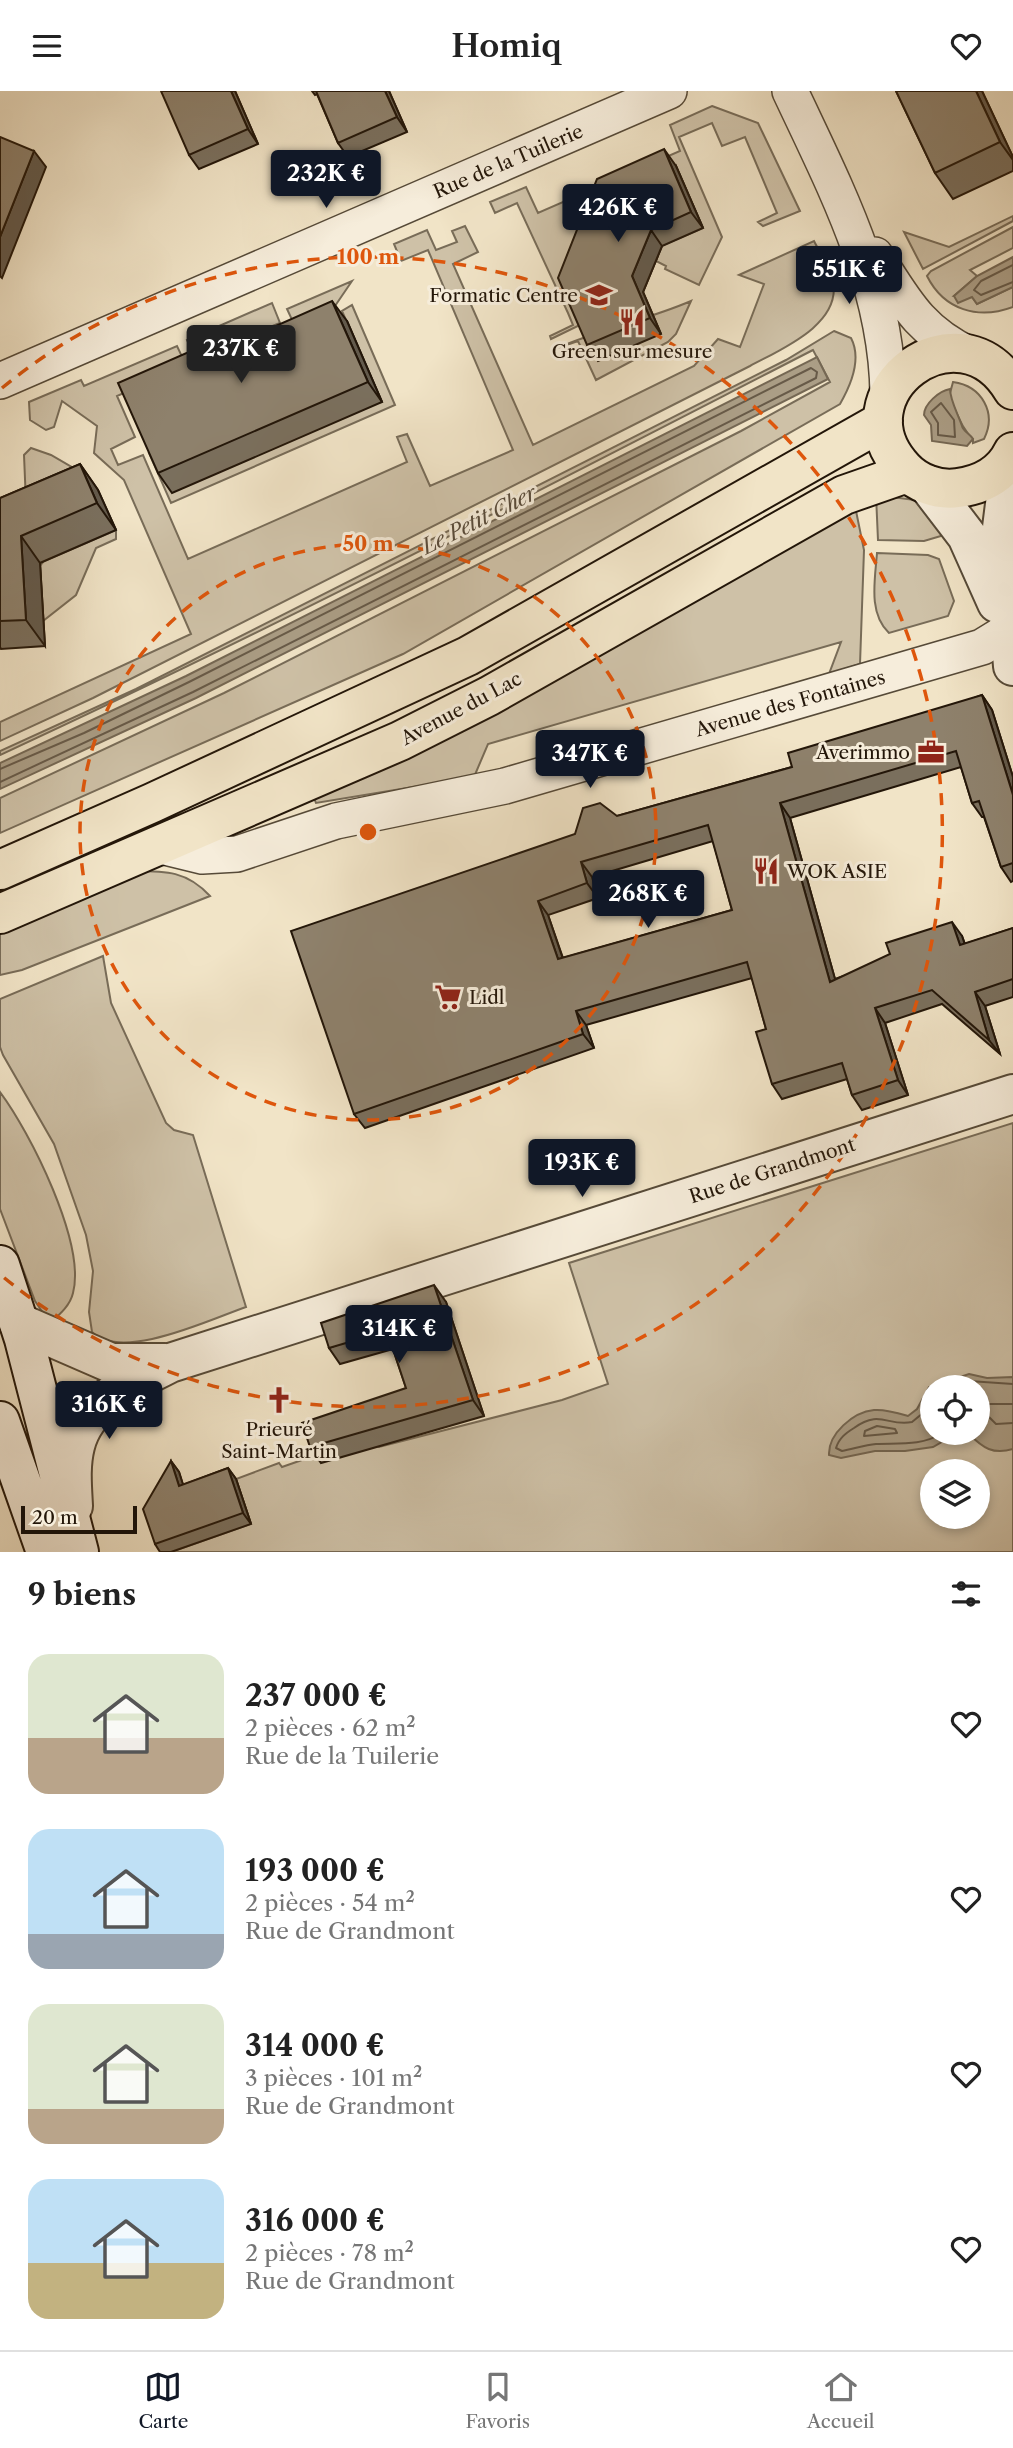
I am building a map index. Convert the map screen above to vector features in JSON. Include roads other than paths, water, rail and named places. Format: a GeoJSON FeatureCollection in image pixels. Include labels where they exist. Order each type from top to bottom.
{"type":"FeatureCollection","features":[{"type":"Feature","properties":{"kind":"main road"},"geometry":{"type":"LineString","coordinates":[[1012,455],[997,473],[976,485],[952,489],[917,479],[888,447],[886,408],[904,372],[922,359],[954,352],[986,354],[1013,390]]}},
{"type":"Feature","properties":{"kind":"main road"},"geometry":{"type":"LineString","coordinates":[[0,870],[152,803],[468,656],[886,408]]}},
{"type":"Feature","properties":{"kind":"main road","name":"Avenue du Lac"},"geometry":{"type":"LineString","coordinates":[[0,914],[400,741],[489,696],[844,495],[917,479]]}},
{"type":"Feature","properties":{"kind":"street","name":"Rue de la Tuilerie"},"geometry":{"type":"LineString","coordinates":[[0,381],[669,91]]}},
{"type":"Feature","properties":{"kind":"street"},"geometry":{"type":"LineString","coordinates":[[790,91],[847,210],[872,280],[888,356],[886,408]]}},
{"type":"Feature","properties":{"kind":"street"},"geometry":{"type":"LineString","coordinates":[[847,210],[914,315],[942,341],[986,354]]}},
{"type":"Feature","properties":{"kind":"street"},"geometry":{"type":"LineString","coordinates":[[1012,455],[1002,528],[1012,642]]}},
{"type":"Feature","properties":{"kind":"street"},"geometry":{"type":"LineString","coordinates":[[917,479],[967,536],[1012,642]]}},
{"type":"Feature","properties":{"kind":"street","name":"Avenue des Fontaines"},"geometry":{"type":"LineString","coordinates":[[157,845],[202,856],[237,854],[335,821],[505,786],[982,647],[1012,642]]}},
{"type":"Feature","properties":{"kind":"street","name":"Rue de Grandmont"},"geometry":{"type":"LineString","coordinates":[[66,1545],[72,1464],[79,1434],[94,1412],[113,1395],[170,1363],[1013,1094]]}},
{"type":"Feature","properties":{"kind":"street"},"geometry":{"type":"LineString","coordinates":[[0,1265],[19,1323],[66,1545]]}},
{"type":"Feature","properties":{"kind":"street","name":"Rue de Grandmont"},"geometry":{"type":"LineString","coordinates":[[19,1323],[87,1356],[111,1363],[170,1363]]}},
{"type":"Feature","properties":{"kind":"street"},"geometry":{"type":"LineString","coordinates":[[0,1421],[9,1466],[66,1545]]}},
{"type":"Feature","properties":{"kind":"water"},"geometry":{"type":"Polygon","coordinates":[[[1013,257],[1013,287],[977,304],[972,297],[958,303],[954,296],[977,276],[1013,257]]]}},
{"type":"Feature","properties":{"kind":"water"},"geometry":{"type":"Polygon","coordinates":[[[817,357],[828,379],[196,698],[0,789],[0,763],[186,676],[817,357]]]}},
{"type":"Feature","properties":{"kind":"water"},"geometry":{"type":"Polygon","coordinates":[[[950,389],[963,428],[973,439],[967,446],[932,441],[931,425],[924,415],[933,399],[950,389]]]}},
{"type":"Feature","properties":{"kind":"water"},"geometry":{"type":"Polygon","coordinates":[[[1013,1377],[1013,1449],[989,1449],[982,1445],[990,1445],[990,1378],[1013,1377]]]}},
{"type":"Feature","properties":{"kind":"water"},"geometry":{"type":"Polygon","coordinates":[[[920,1404],[920,1445],[936,1445],[933,1447],[875,1451],[841,1458],[829,1455],[837,1432],[858,1415],[874,1410],[908,1416],[920,1404]]]}},
{"type":"Feature","properties":{"kind":"place","name":"Formatic Centre"},"geometry":{"type":"Point","coordinates":[599,295]}},
{"type":"Feature","properties":{"kind":"place","name":"Green sur mesure"},"geometry":{"type":"Point","coordinates":[632,322]}},
{"type":"Feature","properties":{"kind":"place","name":"Averimmo"},"geometry":{"type":"Point","coordinates":[931,752]}},
{"type":"Feature","properties":{"kind":"place","name":"WOK ASIE"},"geometry":{"type":"Point","coordinates":[766,871]}},
{"type":"Feature","properties":{"kind":"place","name":"Lidl"},"geometry":{"type":"Point","coordinates":[448,997]}},
{"type":"Feature","properties":{"kind":"place","name":"Prieuré Saint-Martin"},"geometry":{"type":"Point","coordinates":[279,1400]}},
{"type":"Feature","properties":{"kind":"water label","name":"Le Petit Cher"},"geometry":{"type":"Point","coordinates":[479,520]}}]}
